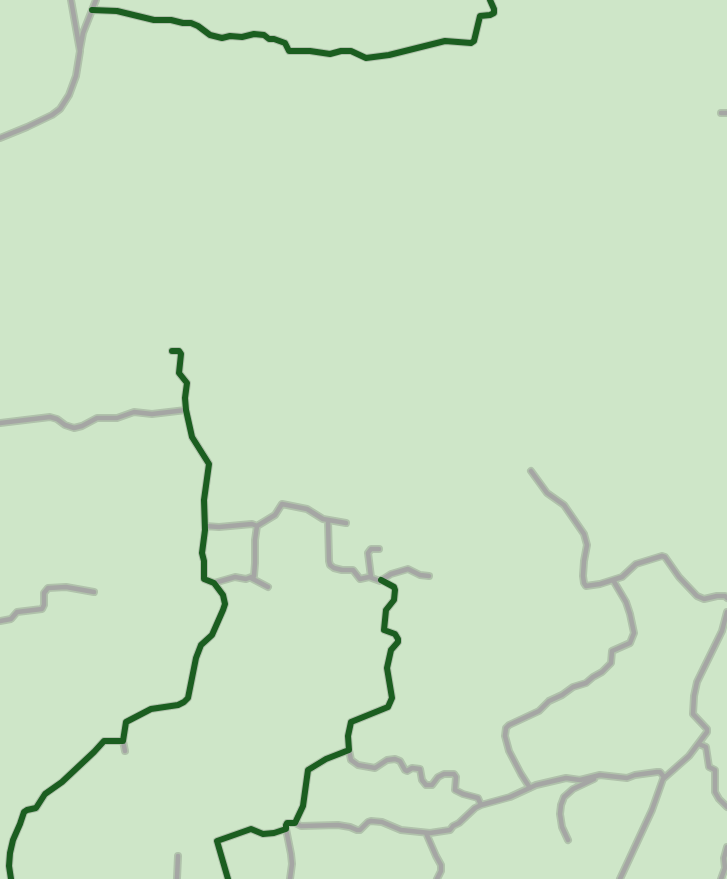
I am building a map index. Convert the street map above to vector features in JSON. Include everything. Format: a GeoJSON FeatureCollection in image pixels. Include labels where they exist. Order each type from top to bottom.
{"type":"FeatureCollection","features":[{"type":"Feature","properties":{"kind":"street"},"geometry":{"type":"LineString","coordinates":[[71,0],[80,51]]}},
{"type":"Feature","properties":{"kind":"street"},"geometry":{"type":"LineString","coordinates":[[0,138],[60,110],[76,76],[83,33],[96,0]]}},
{"type":"Feature","properties":{"kind":"street"},"geometry":{"type":"LineString","coordinates":[[92,10],[117,11],[154,20],[190,23],[210,35],[222,38],[264,35],[269,39],[285,43],[289,51],[330,54],[351,51],[366,58],[389,55],[445,41],[471,43],[474,41],[480,16],[494,13],[490,0]]}},
{"type":"Feature","properties":{"kind":"street"},"geometry":{"type":"LineString","coordinates":[[125,751],[123,741],[126,722],[151,709],[178,705],[188,698],[201,645],[212,635],[225,604],[223,595],[214,583],[205,579],[204,575],[202,553],[205,526],[204,500],[209,466],[192,437],[186,410],[187,383],[179,374],[181,354],[179,351],[172,351]]}},
{"type":"Feature","properties":{"kind":"street"},"geometry":{"type":"LineString","coordinates":[[0,423],[50,417],[74,428],[97,418],[117,418],[134,412],[152,414],[186,410]]}},
{"type":"Feature","properties":{"kind":"street"},"geometry":{"type":"LineString","coordinates":[[531,471],[547,493],[568,510],[584,534],[586,545],[583,576],[585,585],[593,586],[622,577],[641,561],[664,556],[697,596],[706,599],[717,596],[727,598]]}},
{"type":"Feature","properties":{"kind":"street"},"geometry":{"type":"LineString","coordinates":[[257,526],[275,515],[283,503],[307,509],[323,519],[346,523]]}},
{"type":"Feature","properties":{"kind":"street"},"geometry":{"type":"LineString","coordinates":[[328,520],[330,565],[339,570],[352,570],[360,579],[371,577],[381,580],[394,587],[395,590],[394,600],[386,610],[384,629],[398,639],[391,650],[387,671],[392,690],[391,700],[387,709],[351,722],[348,736],[351,760],[358,765],[374,768],[387,760],[395,759],[405,770],[420,769],[422,780],[426,785],[432,785],[444,774],[454,774],[456,776],[455,790],[480,802],[505,798],[566,778],[579,780],[595,776],[627,778],[657,772],[664,777]]}},
{"type":"Feature","properties":{"kind":"street"},"geometry":{"type":"LineString","coordinates":[[205,526],[253,524],[257,526]]}},
{"type":"Feature","properties":{"kind":"street"},"geometry":{"type":"LineString","coordinates":[[251,578],[255,574],[257,526]]}},
{"type":"Feature","properties":{"kind":"street"},"geometry":{"type":"LineString","coordinates":[[371,577],[368,553],[371,549],[379,549]]}},
{"type":"Feature","properties":{"kind":"street"},"geometry":{"type":"LineString","coordinates":[[381,580],[408,569],[420,575],[429,576]]}},
{"type":"Feature","properties":{"kind":"street"},"geometry":{"type":"LineString","coordinates":[[214,583],[235,577],[251,578],[268,587]]}},
{"type":"Feature","properties":{"kind":"street"},"geometry":{"type":"LineString","coordinates":[[530,788],[509,751],[505,732],[507,726],[539,711],[549,701],[573,687],[586,683],[611,663],[612,651],[629,645],[632,641],[634,630],[627,606],[613,580]]}},
{"type":"Feature","properties":{"kind":"street"},"geometry":{"type":"LineString","coordinates":[[0,621],[11,619],[17,612],[42,609],[45,591],[48,588],[66,587],[94,592]]}},
{"type":"Feature","properties":{"kind":"street"},"geometry":{"type":"LineString","coordinates":[[620,879],[652,810],[664,777],[683,764],[707,732],[692,712],[696,686],[719,640],[727,612]]}},
{"type":"Feature","properties":{"kind":"street"},"geometry":{"type":"LineString","coordinates":[[11,879],[10,853],[24,812],[36,808],[45,794],[62,783],[104,741],[123,741]]}},
{"type":"Feature","properties":{"kind":"street"},"geometry":{"type":"LineString","coordinates":[[699,744],[706,747],[710,768],[715,770],[716,792],[727,807]]}},
{"type":"Feature","properties":{"kind":"street"},"geometry":{"type":"LineString","coordinates":[[295,823],[303,806],[308,770],[326,759],[349,750]]}},
{"type":"Feature","properties":{"kind":"street"},"geometry":{"type":"LineString","coordinates":[[568,840],[563,832],[560,814],[564,797],[573,789],[602,776]]}},
{"type":"Feature","properties":{"kind":"street"},"geometry":{"type":"LineString","coordinates":[[290,879],[292,864],[287,823],[301,826],[338,825],[357,831],[371,821],[382,822],[401,830],[426,833],[450,830],[480,802]]}},
{"type":"Feature","properties":{"kind":"street"},"geometry":{"type":"LineString","coordinates":[[228,879],[217,841],[252,829],[265,834],[286,829]]}},
{"type":"Feature","properties":{"kind":"street"},"geometry":{"type":"LineString","coordinates":[[426,833],[441,864],[437,879]]}},
{"type":"Feature","properties":{"kind":"street"},"geometry":{"type":"LineString","coordinates":[[724,878],[724,858],[727,847]]}},
{"type":"Feature","properties":{"kind":"street"},"geometry":{"type":"LineString","coordinates":[[177,879],[178,856]]}},
{"type":"Feature","properties":{"kind":"cycle path"},"geometry":{"type":"LineString","coordinates":[[92,10],[117,11],[154,20],[191,23],[210,35],[222,38],[264,35],[269,39],[285,43],[289,51],[330,54],[351,51],[366,58],[389,55],[445,41],[471,43],[474,41],[480,16],[494,13],[490,0]]}},
{"type":"Feature","properties":{"kind":"cycle path"},"geometry":{"type":"LineString","coordinates":[[11,879],[10,853],[24,812],[36,808],[45,794],[62,782],[104,741],[123,741],[126,722],[151,709],[178,705],[188,698],[201,645],[212,635],[225,604],[223,595],[214,583],[204,579],[202,553],[205,530],[204,500],[209,464],[192,437],[186,410],[187,383],[179,373],[181,354],[179,351],[172,351]]}},
{"type":"Feature","properties":{"kind":"cycle path"},"geometry":{"type":"LineString","coordinates":[[228,879],[217,841],[251,829],[263,834],[274,833],[286,829],[287,823],[295,823],[303,806],[308,770],[326,759],[349,750],[348,736],[351,722],[388,707],[392,698],[387,668],[391,650],[398,639],[395,634],[384,630],[386,610],[394,600],[395,590],[394,587],[381,580]]}}]}
